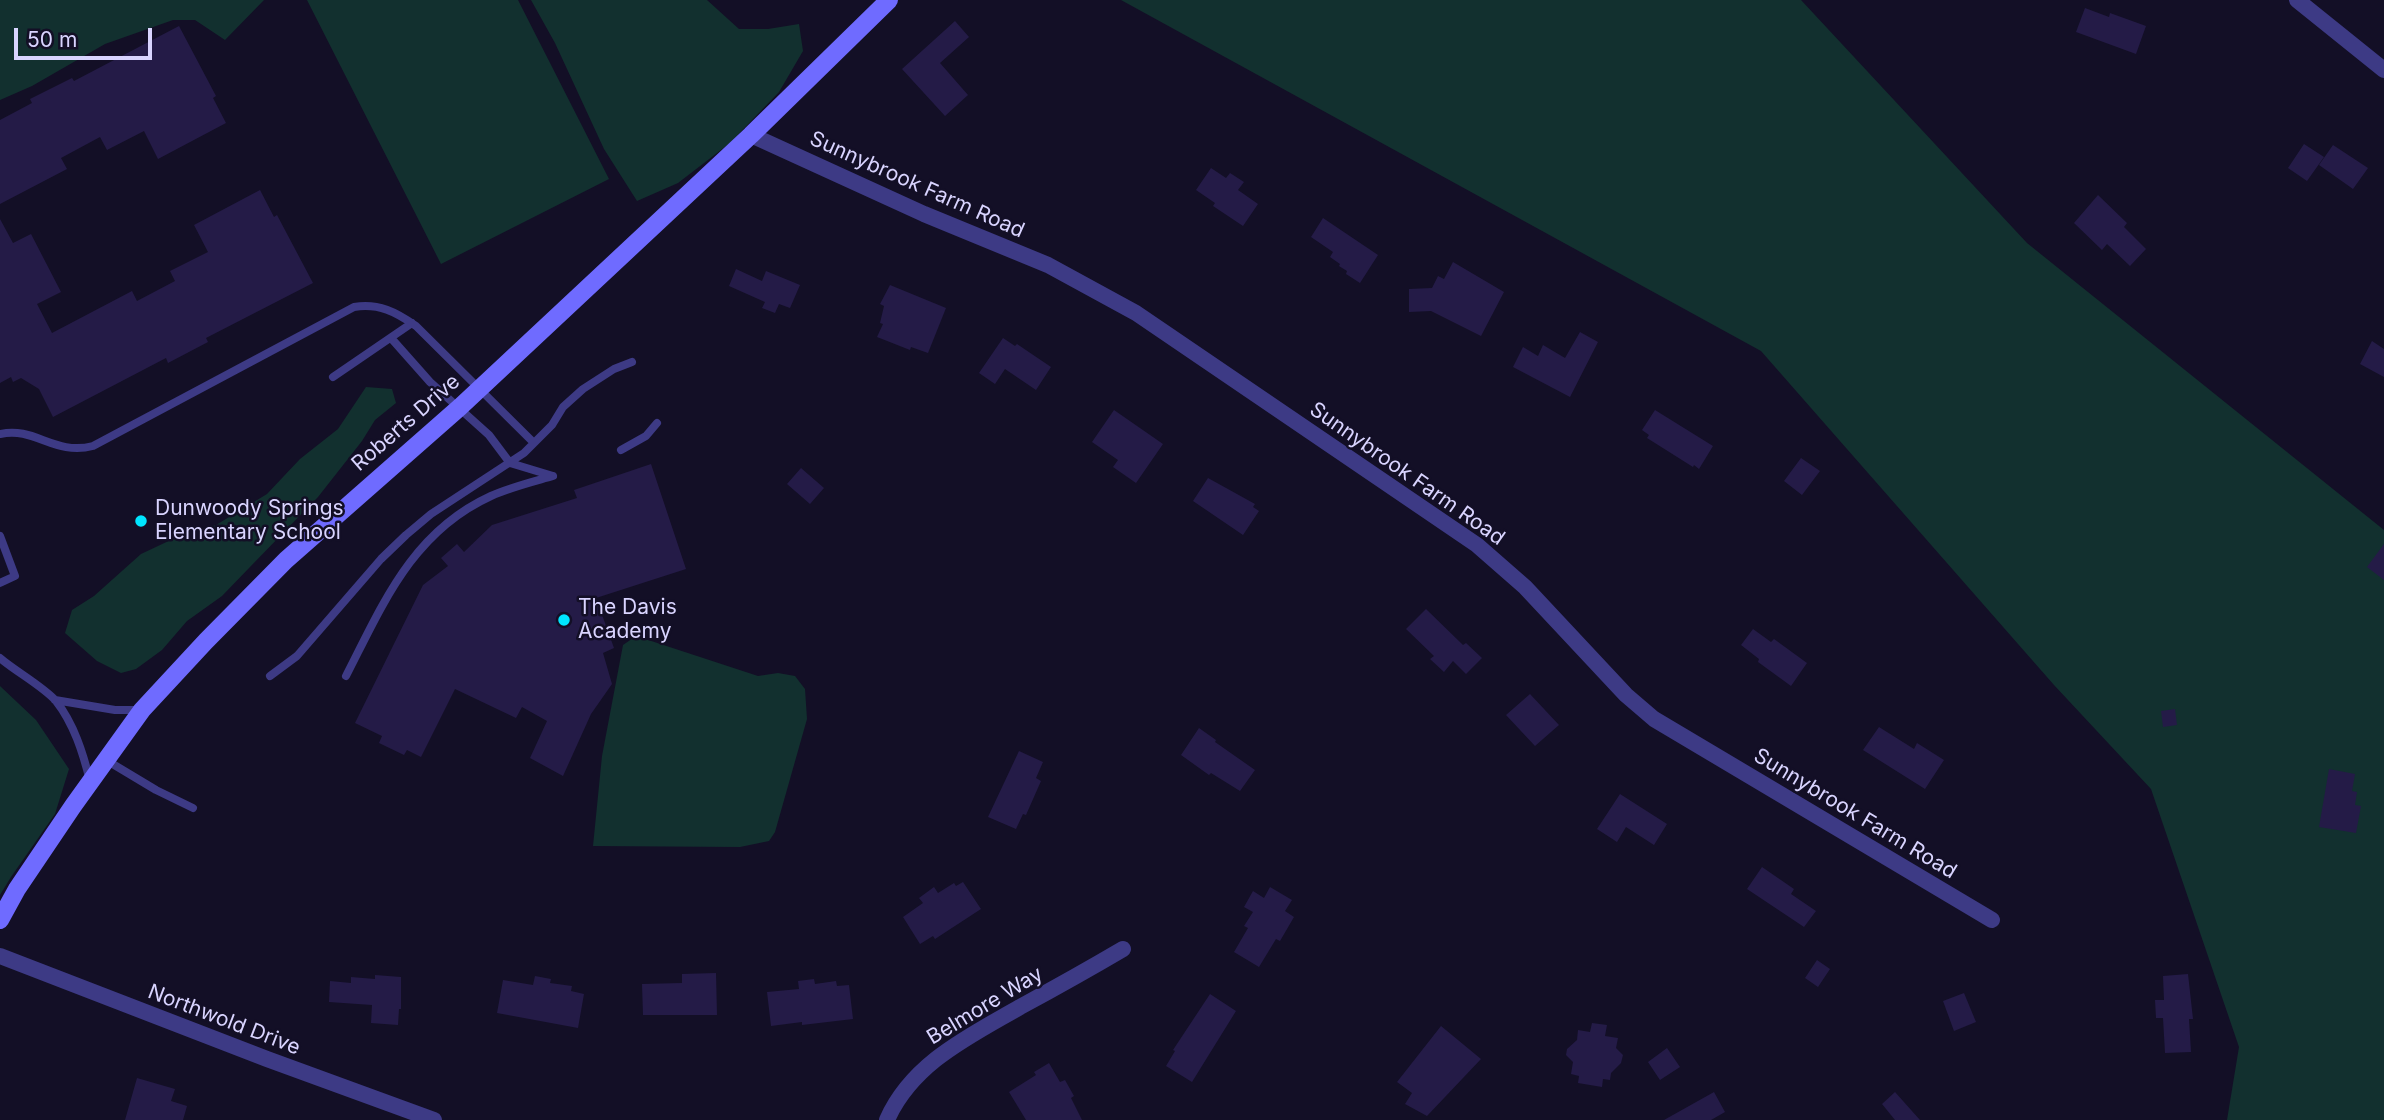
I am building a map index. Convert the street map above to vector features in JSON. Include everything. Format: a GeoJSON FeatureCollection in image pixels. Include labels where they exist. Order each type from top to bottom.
{"type":"FeatureCollection","features":[{"type":"Feature","properties":{"kind":"street","name":"Roberts Drive"},"geometry":{"type":"LineString","coordinates":[[0,920],[17,889],[142,710],[286,560],[479,390],[751,135],[876,8],[889,0]]}},
{"type":"Feature","properties":{"kind":"street"},"geometry":{"type":"LineString","coordinates":[[2297,0],[2384,70]]}},
{"type":"Feature","properties":{"kind":"street","name":"Sunnybrook Farm Road"},"geometry":{"type":"LineString","coordinates":[[751,135],[924,214],[1048,265],[1136,313],[1476,545],[1525,587],[1626,695],[1654,719],[1992,920]]}},
{"type":"Feature","properties":{"kind":"street","name":"Belmore Way"},"geometry":{"type":"LineString","coordinates":[[887,1120],[907,1088],[928,1064],[949,1049],[1123,949]]}},
{"type":"Feature","properties":{"kind":"street","name":"Northwold Drive"},"geometry":{"type":"LineString","coordinates":[[0,956],[435,1120]]}},
{"type":"Feature","properties":{"kind":"lane"},"geometry":{"type":"LineString","coordinates":[[0,434],[26,434],[70,449],[93,446],[354,307],[376,305],[401,315],[412,323],[534,443]]}},
{"type":"Feature","properties":{"kind":"lane"},"geometry":{"type":"LineString","coordinates":[[333,377],[412,323]]}},
{"type":"Feature","properties":{"kind":"lane"},"geometry":{"type":"LineString","coordinates":[[346,676],[400,575],[412,556],[431,537],[490,496],[553,476],[510,463],[489,435],[430,382],[391,338]]}},
{"type":"Feature","properties":{"kind":"lane"},"geometry":{"type":"LineString","coordinates":[[270,676],[297,656],[382,559],[431,514],[510,463],[552,425],[563,407],[583,389],[614,369],[632,362]]}},
{"type":"Feature","properties":{"kind":"lane"},"geometry":{"type":"LineString","coordinates":[[621,450],[646,436],[657,423]]}},
{"type":"Feature","properties":{"kind":"lane"},"geometry":{"type":"LineString","coordinates":[[0,536],[15,576],[0,583]]}},
{"type":"Feature","properties":{"kind":"lane"},"geometry":{"type":"LineString","coordinates":[[0,658],[55,700],[75,733],[91,782]]}},
{"type":"Feature","properties":{"kind":"lane"},"geometry":{"type":"LineString","coordinates":[[55,700],[115,710],[142,710]]}},
{"type":"Feature","properties":{"kind":"lane"},"geometry":{"type":"LineString","coordinates":[[106,761],[193,808]]}},
{"type":"Feature","properties":{"kind":"green space"},"geometry":{"type":"Polygon","coordinates":[[[0,0],[264,0],[225,40],[195,20],[173,20],[105,44],[32,86],[0,100],[0,0]]]}},
{"type":"Feature","properties":{"kind":"green space"},"geometry":{"type":"Polygon","coordinates":[[[307,0],[518,0],[609,179],[441,264],[307,0]]]}},
{"type":"Feature","properties":{"kind":"green space"},"geometry":{"type":"Polygon","coordinates":[[[531,0],[707,0],[739,29],[768,29],[799,24],[803,51],[779,92],[730,143],[678,183],[637,201],[604,149],[555,43],[531,0]]]}},
{"type":"Feature","properties":{"kind":"green space"},"geometry":{"type":"Polygon","coordinates":[[[1121,0],[1801,0],[2027,243],[2384,530],[2384,1120],[2227,1120],[2239,1047],[2151,789],[2054,685],[1761,351],[1121,0]]]}},
{"type":"Feature","properties":{"kind":"green space"},"geometry":{"type":"Polygon","coordinates":[[[366,387],[392,389],[396,403],[375,420],[318,497],[222,596],[187,621],[162,650],[136,669],[121,673],[97,661],[65,633],[72,610],[94,596],[141,554],[175,538],[216,525],[267,494],[300,459],[338,429],[366,387]]]}},
{"type":"Feature","properties":{"kind":"green space"},"geometry":{"type":"Polygon","coordinates":[[[636,636],[758,676],[778,673],[795,676],[805,689],[807,719],[775,832],[769,841],[740,847],[593,846],[602,756],[623,645],[636,636]]]}},
{"type":"Feature","properties":{"kind":"green space"},"geometry":{"type":"Polygon","coordinates":[[[0,686],[36,720],[69,769],[55,814],[0,895],[0,686]]]}},
{"type":"Feature","properties":{"kind":"building"},"geometry":{"type":"Polygon","coordinates":[[[2085,8],[2109,17],[2110,13],[2146,26],[2136,54],[2076,32],[2085,8]]]}},
{"type":"Feature","properties":{"kind":"building"},"geometry":{"type":"Polygon","coordinates":[[[955,21],[969,37],[940,63],[968,95],[945,116],[902,69],[955,21]]]}},
{"type":"Feature","properties":{"kind":"building"},"geometry":{"type":"Polygon","coordinates":[[[179,26],[216,96],[213,98],[226,123],[158,159],[144,131],[107,150],[100,137],[61,158],[67,169],[0,204],[0,120],[32,103],[30,99],[72,78],[74,81],[179,26]]]}},
{"type":"Feature","properties":{"kind":"building"},"geometry":{"type":"Polygon","coordinates":[[[2304,144],[2324,157],[2307,181],[2288,168],[2304,144]]]}},
{"type":"Feature","properties":{"kind":"building"},"geometry":{"type":"Polygon","coordinates":[[[2333,145],[2368,168],[2353,189],[2319,165],[2333,145]]]}},
{"type":"Feature","properties":{"kind":"building"},"geometry":{"type":"Polygon","coordinates":[[[1211,168],[1226,178],[1230,173],[1244,182],[1238,190],[1258,204],[1243,226],[1213,206],[1215,203],[1196,190],[1211,168]]]}},
{"type":"Feature","properties":{"kind":"building"},"geometry":{"type":"Polygon","coordinates":[[[260,190],[274,217],[277,215],[313,283],[206,338],[208,342],[168,363],[166,358],[53,417],[39,389],[21,378],[13,382],[11,377],[0,383],[0,219],[13,243],[31,234],[61,292],[37,304],[52,333],[132,291],[137,301],[175,281],[170,271],[208,252],[194,225],[260,190]]]}},
{"type":"Feature","properties":{"kind":"building"},"geometry":{"type":"Polygon","coordinates":[[[2098,195],[2127,223],[2124,227],[2146,249],[2130,266],[2107,244],[2102,250],[2074,223],[2098,195]]]}},
{"type":"Feature","properties":{"kind":"building"},"geometry":{"type":"Polygon","coordinates":[[[1323,218],[1378,255],[1360,283],[1346,274],[1347,271],[1330,257],[1333,252],[1311,237],[1323,218]]]}},
{"type":"Feature","properties":{"kind":"building"},"geometry":{"type":"Polygon","coordinates":[[[1453,262],[1504,292],[1481,336],[1431,311],[1409,312],[1409,289],[1432,288],[1438,276],[1444,279],[1453,262]]]}},
{"type":"Feature","properties":{"kind":"building"},"geometry":{"type":"Polygon","coordinates":[[[736,269],[762,281],[766,271],[800,285],[790,308],[779,304],[775,313],[762,308],[765,302],[729,286],[736,269]]]}},
{"type":"Feature","properties":{"kind":"building"},"geometry":{"type":"Polygon","coordinates":[[[890,285],[946,308],[928,353],[911,347],[910,350],[877,337],[883,324],[880,323],[884,306],[880,304],[890,285]]]}},
{"type":"Feature","properties":{"kind":"building"},"geometry":{"type":"Polygon","coordinates":[[[1580,332],[1598,342],[1570,397],[1513,367],[1523,347],[1538,356],[1543,345],[1565,358],[1580,332]]]}},
{"type":"Feature","properties":{"kind":"building"},"geometry":{"type":"Polygon","coordinates":[[[1003,338],[1015,346],[1017,344],[1051,367],[1036,390],[1005,369],[995,384],[979,373],[1003,338]]]}},
{"type":"Feature","properties":{"kind":"building"},"geometry":{"type":"Polygon","coordinates":[[[2372,341],[2384,349],[2384,377],[2360,364],[2372,341]]]}},
{"type":"Feature","properties":{"kind":"building"},"geometry":{"type":"Polygon","coordinates":[[[1114,410],[1163,444],[1136,483],[1113,467],[1118,460],[1092,442],[1114,410]]]}},
{"type":"Feature","properties":{"kind":"building"},"geometry":{"type":"Polygon","coordinates":[[[1655,410],[1713,446],[1699,469],[1647,438],[1649,435],[1642,430],[1655,410]]]}},
{"type":"Feature","properties":{"kind":"building"},"geometry":{"type":"Polygon","coordinates":[[[1801,458],[1820,471],[1802,495],[1784,481],[1801,458]]]}},
{"type":"Feature","properties":{"kind":"building"},"geometry":{"type":"Polygon","coordinates":[[[651,464],[686,569],[596,598],[614,648],[603,653],[612,684],[591,714],[563,776],[530,758],[547,721],[522,707],[516,718],[455,689],[421,757],[407,750],[404,755],[379,743],[382,736],[355,723],[423,585],[448,566],[441,558],[457,544],[464,552],[492,525],[577,498],[574,490],[651,464]]]}},
{"type":"Feature","properties":{"kind":"building"},"geometry":{"type":"Polygon","coordinates":[[[801,468],[824,488],[810,504],[787,484],[801,468]]]}},
{"type":"Feature","properties":{"kind":"building"},"geometry":{"type":"Polygon","coordinates":[[[1208,478],[1255,504],[1253,507],[1259,511],[1243,535],[1193,501],[1208,478]]]}},
{"type":"Feature","properties":{"kind":"building"},"geometry":{"type":"Polygon","coordinates":[[[2384,544],[2384,580],[2367,567],[2384,544]]]}},
{"type":"Feature","properties":{"kind":"building"},"geometry":{"type":"Polygon","coordinates":[[[1426,609],[1463,645],[1466,643],[1482,658],[1466,674],[1453,661],[1444,672],[1430,659],[1434,656],[1406,629],[1426,609]]]}},
{"type":"Feature","properties":{"kind":"building"},"geometry":{"type":"Polygon","coordinates":[[[1753,629],[1771,642],[1774,639],[1807,663],[1791,686],[1758,662],[1759,659],[1741,645],[1753,629]]]}},
{"type":"Feature","properties":{"kind":"building"},"geometry":{"type":"Polygon","coordinates":[[[1530,694],[1559,725],[1535,746],[1506,715],[1530,694]]]}},
{"type":"Feature","properties":{"kind":"building"},"geometry":{"type":"Polygon","coordinates":[[[2175,709],[2177,725],[2163,727],[2161,711],[2175,709]]]}},
{"type":"Feature","properties":{"kind":"building"},"geometry":{"type":"Polygon","coordinates":[[[1879,727],[1914,749],[1917,743],[1944,760],[1925,789],[1863,750],[1879,727]]]}},
{"type":"Feature","properties":{"kind":"building"},"geometry":{"type":"Polygon","coordinates":[[[1199,728],[1255,770],[1240,791],[1211,773],[1209,775],[1181,755],[1199,728]]]}},
{"type":"Feature","properties":{"kind":"building"},"geometry":{"type":"Polygon","coordinates":[[[1019,751],[1043,762],[1036,778],[1041,781],[1026,815],[1023,814],[1016,829],[988,817],[1019,751]]]}},
{"type":"Feature","properties":{"kind":"building"},"geometry":{"type":"Polygon","coordinates":[[[2329,769],[2355,774],[2352,791],[2357,792],[2355,805],[2361,806],[2356,833],[2319,827],[2329,769]]]}},
{"type":"Feature","properties":{"kind":"building"},"geometry":{"type":"Polygon","coordinates":[[[1620,794],[1667,824],[1654,845],[1626,827],[1617,842],[1597,829],[1620,794]]]}},
{"type":"Feature","properties":{"kind":"building"},"geometry":{"type":"Polygon","coordinates":[[[1762,867],[1794,889],[1791,894],[1816,911],[1804,927],[1747,889],[1762,867]]]}},
{"type":"Feature","properties":{"kind":"building"},"geometry":{"type":"Polygon","coordinates":[[[963,882],[981,909],[935,939],[933,936],[920,944],[903,917],[923,903],[919,898],[934,887],[938,893],[954,883],[956,886],[963,882]]]}},
{"type":"Feature","properties":{"kind":"building"},"geometry":{"type":"Polygon","coordinates":[[[1270,887],[1292,900],[1285,911],[1294,917],[1280,941],[1276,939],[1259,967],[1234,952],[1248,928],[1244,926],[1253,912],[1244,907],[1253,891],[1264,898],[1270,887]]]}},
{"type":"Feature","properties":{"kind":"building"},"geometry":{"type":"Polygon","coordinates":[[[1817,960],[1830,969],[1818,987],[1805,978],[1817,960]]]}},
{"type":"Feature","properties":{"kind":"building"},"geometry":{"type":"Polygon","coordinates":[[[716,973],[717,1015],[643,1015],[642,984],[682,983],[682,974],[716,973]]]}},
{"type":"Feature","properties":{"kind":"building"},"geometry":{"type":"Polygon","coordinates":[[[2188,974],[2193,1019],[2189,1019],[2191,1052],[2165,1053],[2163,1018],[2156,1018],[2155,1000],[2164,1000],[2163,976],[2188,974]]]}},
{"type":"Feature","properties":{"kind":"building"},"geometry":{"type":"Polygon","coordinates":[[[375,975],[401,977],[398,1025],[371,1023],[372,1005],[329,1002],[330,981],[351,983],[351,977],[375,979],[375,975]]]}},
{"type":"Feature","properties":{"kind":"building"},"geometry":{"type":"Polygon","coordinates":[[[535,976],[551,979],[550,983],[572,986],[571,991],[584,994],[578,1028],[497,1013],[503,980],[533,985],[535,976]]]}},
{"type":"Feature","properties":{"kind":"building"},"geometry":{"type":"Polygon","coordinates":[[[814,979],[815,984],[836,981],[837,986],[849,985],[853,1019],[771,1026],[767,992],[799,989],[798,981],[814,979]]]}},
{"type":"Feature","properties":{"kind":"building"},"geometry":{"type":"Polygon","coordinates":[[[1964,993],[1976,1022],[1954,1031],[1943,1001],[1964,993]]]}},
{"type":"Feature","properties":{"kind":"building"},"geometry":{"type":"Polygon","coordinates":[[[1210,994],[1236,1011],[1192,1082],[1166,1066],[1175,1051],[1173,1050],[1210,994]]]}},
{"type":"Feature","properties":{"kind":"building"},"geometry":{"type":"Polygon","coordinates":[[[1592,1023],[1607,1025],[1605,1036],[1618,1038],[1616,1048],[1623,1055],[1621,1063],[1611,1073],[1610,1080],[1603,1079],[1602,1087],[1578,1083],[1579,1076],[1571,1074],[1573,1062],[1566,1055],[1567,1049],[1577,1040],[1578,1030],[1590,1032],[1592,1023]]]}},
{"type":"Feature","properties":{"kind":"building"},"geometry":{"type":"Polygon","coordinates":[[[1441,1026],[1481,1059],[1427,1116],[1405,1104],[1412,1093],[1397,1082],[1441,1026]]]}},
{"type":"Feature","properties":{"kind":"building"},"geometry":{"type":"Polygon","coordinates":[[[1667,1048],[1680,1067],[1660,1080],[1648,1062],[1667,1048]]]}},
{"type":"Feature","properties":{"kind":"building"},"geometry":{"type":"Polygon","coordinates":[[[1049,1063],[1060,1082],[1065,1080],[1082,1120],[1026,1120],[1009,1092],[1049,1063]]]}},
{"type":"Feature","properties":{"kind":"building"},"geometry":{"type":"Polygon","coordinates":[[[137,1078],[175,1089],[171,1101],[187,1106],[183,1120],[125,1120],[137,1078]]]}},
{"type":"Feature","properties":{"kind":"building"},"geometry":{"type":"Polygon","coordinates":[[[1714,1092],[1725,1112],[1711,1120],[1664,1120],[1714,1092]]]}},
{"type":"Feature","properties":{"kind":"building"},"geometry":{"type":"Polygon","coordinates":[[[1895,1092],[1920,1120],[1895,1120],[1882,1104],[1895,1092]]]}},
{"type":"Feature","properties":{"kind":"place","name":"Dunwoody Springs Elementary School"},"geometry":{"type":"Point","coordinates":[141,521]}},
{"type":"Feature","properties":{"kind":"place","name":"The Davis Academy"},"geometry":{"type":"Point","coordinates":[564,620]}}]}
